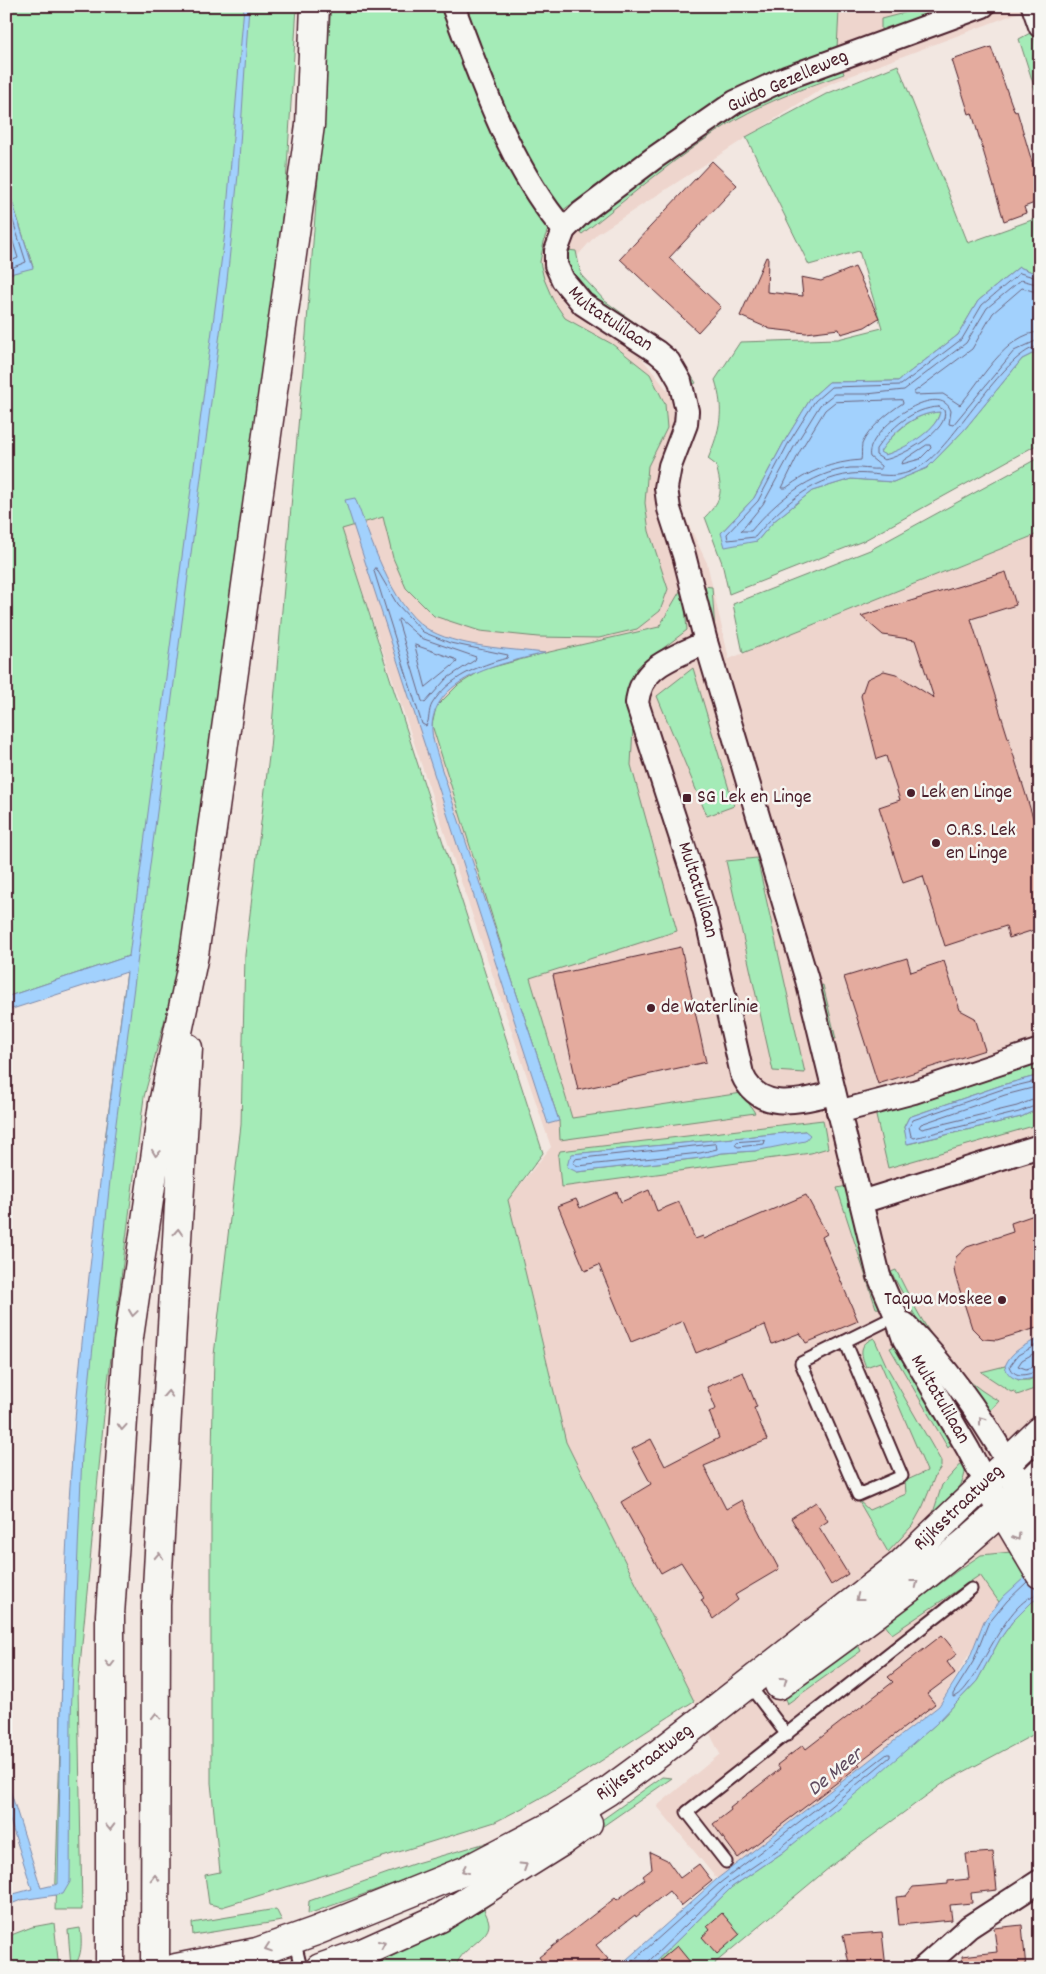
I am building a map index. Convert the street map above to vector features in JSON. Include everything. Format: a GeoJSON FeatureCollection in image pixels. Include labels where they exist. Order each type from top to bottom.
{"type":"FeatureCollection","features":[{"type":"Feature","properties":{"kind":"main road"},"geometry":{"type":"LineString","coordinates":[[110,1968],[110,1616],[128,1344],[163,1104],[194,956],[310,125],[316,6]]}},
{"type":"Feature","properties":{"kind":"main road"},"geometry":{"type":"LineString","coordinates":[[155,1968],[156,1605],[194,956]]}},
{"type":"Feature","properties":{"kind":"main road","name":"Rijksstraatweg"},"geometry":{"type":"LineString","coordinates":[[320,1968],[362,1953],[440,1918],[563,1841],[754,1692],[900,1566],[1007,1461],[1040,1432]]}},
{"type":"Feature","properties":{"kind":"main road"},"geometry":{"type":"LineString","coordinates":[[1007,1461],[1040,1531]]}},
{"type":"Feature","properties":{"kind":"main road","name":"Rijksstraatweg"},"geometry":{"type":"LineString","coordinates":[[176,1968],[257,1952],[294,1939],[459,1873],[556,1824],[875,1614],[949,1557],[1040,1473]]}},
{"type":"Feature","properties":{"kind":"main road"},"geometry":{"type":"LineString","coordinates":[[986,1483],[1037,1569]]}},
{"type":"Feature","properties":{"kind":"street"},"geometry":{"type":"LineString","coordinates":[[453,6],[485,90],[520,164],[551,214],[564,230]]}},
{"type":"Feature","properties":{"kind":"street","name":"Guido Gezelleweg"},"geometry":{"type":"LineString","coordinates":[[564,230],[581,213],[654,158],[734,102],[786,78],[983,6]]}},
{"type":"Feature","properties":{"kind":"street"},"geometry":{"type":"LineString","coordinates":[[1033,6],[1040,26]]}},
{"type":"Feature","properties":{"kind":"street","name":"Multatulilaan"},"geometry":{"type":"LineString","coordinates":[[564,230],[556,251],[556,265],[563,280],[583,304],[657,352],[669,362],[680,381],[688,411],[686,424],[670,466],[666,488],[669,509],[684,555],[706,642],[807,980],[879,1276],[904,1339],[968,1448],[986,1483]]}},
{"type":"Feature","properties":{"kind":"street","name":"Multatulilaan"},"geometry":{"type":"LineString","coordinates":[[706,642],[653,668],[638,690],[637,703],[705,912],[742,1074],[747,1085],[762,1098],[777,1102],[803,1100],[836,1102]]}},
{"type":"Feature","properties":{"kind":"street"},"geometry":{"type":"LineString","coordinates":[[836,1102],[914,1092],[1040,1050]]}},
{"type":"Feature","properties":{"kind":"street"},"geometry":{"type":"LineString","coordinates":[[861,1202],[1040,1146]]}},
{"type":"Feature","properties":{"kind":"street","name":"Multatulilaan"},"geometry":{"type":"LineString","coordinates":[[896,1316],[933,1353],[988,1428],[1007,1461]]}},
{"type":"Feature","properties":{"kind":"street"},"geometry":{"type":"LineString","coordinates":[[923,1968],[969,1927],[1040,1882]]}},
{"type":"Feature","properties":{"kind":"lane"},"geometry":{"type":"LineString","coordinates":[[845,1341],[902,1476],[858,1495],[802,1363],[845,1341],[896,1316]]}},
{"type":"Feature","properties":{"kind":"lane"},"geometry":{"type":"LineString","coordinates":[[726,1862],[687,1812],[971,1589]]}},
{"type":"Feature","properties":{"kind":"lane"},"geometry":{"type":"LineString","coordinates":[[754,1692],[787,1735]]}},
{"type":"Feature","properties":{"kind":"lane"},"geometry":{"type":"LineString","coordinates":[[294,1939],[301,1968]]}},
{"type":"Feature","properties":{"kind":"shaded area"},"geometry":{"type":"Polygon","coordinates":[[[369,6],[1027,6],[1028,9],[829,84],[597,234],[552,284],[567,307],[640,356],[672,396],[680,507],[707,563],[729,659],[1040,533],[1040,1532],[939,1706],[717,1879],[657,1806],[720,1754],[566,1442],[508,1200],[551,1147],[327,486],[369,6]]]}},
{"type":"Feature","properties":{"kind":"green space"},"geometry":{"type":"Polygon","coordinates":[[[6,6],[297,6],[286,184],[271,313],[189,930],[144,1097],[105,1405],[78,1686],[82,1910],[55,1910],[64,1615],[72,1457],[106,1132],[129,956],[6,997],[6,275],[33,267],[6,182],[6,6]]]}},
{"type":"Feature","properties":{"kind":"green space"},"geometry":{"type":"Polygon","coordinates":[[[331,6],[837,6],[839,11],[837,48],[719,100],[662,137],[562,211],[549,227],[545,237],[540,262],[544,279],[553,300],[565,318],[612,344],[650,374],[665,404],[667,428],[648,466],[645,503],[649,531],[668,589],[660,611],[637,629],[599,638],[538,637],[480,631],[434,616],[406,588],[393,558],[383,517],[342,529],[543,1153],[508,1200],[566,1442],[694,1701],[571,1780],[495,1822],[222,1907],[209,1904],[205,1875],[220,1872],[211,1783],[211,1504],[214,1355],[241,1125],[245,955],[270,748],[306,335],[331,6]]]}},
{"type":"Feature","properties":{"kind":"green space"},"geometry":{"type":"Polygon","coordinates":[[[931,6],[956,6],[881,32],[881,19],[931,6]]]}},
{"type":"Feature","properties":{"kind":"green space"},"geometry":{"type":"Polygon","coordinates":[[[1032,32],[1040,56],[1040,105],[1019,39],[1032,32]]]}},
{"type":"Feature","properties":{"kind":"green space"},"geometry":{"type":"Polygon","coordinates":[[[898,65],[968,243],[1040,217],[1040,275],[1019,267],[978,301],[958,335],[898,381],[829,382],[811,398],[784,442],[754,498],[721,533],[757,541],[774,521],[812,491],[851,479],[893,482],[927,468],[964,430],[1022,359],[1040,350],[1040,443],[863,541],[729,594],[722,563],[705,517],[716,504],[720,493],[716,465],[708,459],[720,420],[720,402],[715,380],[740,342],[838,339],[882,328],[859,251],[809,265],[746,137],[826,94],[898,65]]]}},
{"type":"Feature","properties":{"kind":"green space"},"geometry":{"type":"Polygon","coordinates":[[[842,68],[844,74],[775,100],[735,120],[676,160],[582,234],[577,230],[598,211],[734,114],[774,95],[842,68]]]}},
{"type":"Feature","properties":{"kind":"green space"},"geometry":{"type":"Polygon","coordinates":[[[568,250],[576,251],[581,275],[605,301],[677,353],[696,383],[692,385],[586,295],[569,264],[568,250]]]}},
{"type":"Feature","properties":{"kind":"green space"},"geometry":{"type":"Polygon","coordinates":[[[940,412],[932,427],[918,439],[901,449],[885,455],[879,452],[906,424],[922,416],[940,412]]]}},
{"type":"Feature","properties":{"kind":"green space"},"geometry":{"type":"Polygon","coordinates":[[[1040,457],[1040,493],[1033,497],[1040,513],[1040,533],[743,653],[733,604],[870,550],[1040,457]]]}},
{"type":"Feature","properties":{"kind":"green space"},"geometry":{"type":"Polygon","coordinates":[[[683,586],[687,630],[636,669],[631,765],[677,931],[530,978],[572,1118],[742,1093],[755,1113],[560,1140],[559,1121],[513,983],[432,725],[436,707],[458,685],[482,670],[545,653],[659,627],[683,586]]]}},
{"type":"Feature","properties":{"kind":"green space"},"geometry":{"type":"Polygon","coordinates":[[[702,586],[712,587],[715,631],[702,586]]]}},
{"type":"Feature","properties":{"kind":"green space"},"geometry":{"type":"Polygon","coordinates":[[[693,668],[734,806],[707,816],[657,696],[693,668]]]}},
{"type":"Feature","properties":{"kind":"green space"},"geometry":{"type":"Polygon","coordinates":[[[757,858],[805,1073],[773,1071],[726,861],[757,858]]]}},
{"type":"Feature","properties":{"kind":"green space"},"geometry":{"type":"Polygon","coordinates":[[[823,985],[836,1039],[831,1039],[817,987],[823,985]]]}},
{"type":"Feature","properties":{"kind":"green space"},"geometry":{"type":"Polygon","coordinates":[[[1040,1057],[1040,1075],[1002,1085],[909,1117],[904,1127],[908,1144],[1021,1117],[1040,1108],[1040,1124],[888,1168],[876,1116],[878,1110],[1040,1057]]]}},
{"type":"Feature","properties":{"kind":"green space"},"geometry":{"type":"Polygon","coordinates":[[[823,1120],[828,1148],[811,1153],[561,1187],[558,1156],[560,1151],[823,1120]],[[805,1131],[573,1154],[577,1172],[701,1158],[722,1153],[755,1151],[805,1131]]]}},
{"type":"Feature","properties":{"kind":"green space"},"geometry":{"type":"Polygon","coordinates":[[[847,1186],[884,1309],[876,1308],[837,1188],[847,1186]]]}},
{"type":"Feature","properties":{"kind":"green space"},"geometry":{"type":"Polygon","coordinates":[[[896,1270],[926,1327],[951,1361],[965,1377],[999,1401],[989,1412],[924,1332],[891,1272],[896,1270]]]}},
{"type":"Feature","properties":{"kind":"green space"},"geometry":{"type":"Polygon","coordinates":[[[874,1338],[887,1367],[941,1461],[941,1467],[912,1526],[888,1552],[858,1500],[869,1510],[906,1494],[905,1481],[927,1471],[880,1362],[866,1367],[862,1353],[863,1346],[874,1338]]]}},
{"type":"Feature","properties":{"kind":"green space"},"geometry":{"type":"Polygon","coordinates":[[[899,1344],[954,1441],[948,1448],[890,1348],[899,1344]]]}},
{"type":"Feature","properties":{"kind":"green space"},"geometry":{"type":"Polygon","coordinates":[[[1005,1366],[1018,1380],[1029,1380],[1040,1375],[1040,1387],[1017,1395],[1014,1391],[1011,1392],[981,1372],[1005,1366]]]}},
{"type":"Feature","properties":{"kind":"green space"},"geometry":{"type":"Polygon","coordinates":[[[965,1460],[964,1478],[956,1492],[931,1519],[942,1485],[965,1460]]]}},
{"type":"Feature","properties":{"kind":"green space"},"geometry":{"type":"Polygon","coordinates":[[[1011,1552],[1025,1578],[999,1602],[980,1575],[892,1634],[885,1625],[981,1555],[1011,1552]]]}},
{"type":"Feature","properties":{"kind":"green space"},"geometry":{"type":"Polygon","coordinates":[[[1040,1598],[1040,1731],[945,1782],[830,1867],[715,1963],[718,1968],[649,1968],[732,1887],[782,1853],[936,1724],[977,1681],[1000,1639],[1012,1622],[1033,1601],[1040,1598]]]}},
{"type":"Feature","properties":{"kind":"green space"},"geometry":{"type":"Polygon","coordinates":[[[856,1641],[861,1651],[787,1704],[783,1693],[856,1641]]]}},
{"type":"Feature","properties":{"kind":"green space"},"geometry":{"type":"Polygon","coordinates":[[[662,1777],[672,1778],[484,1909],[489,1922],[488,1930],[462,1955],[456,1968],[369,1968],[483,1909],[479,1903],[571,1842],[662,1777]]]}},
{"type":"Feature","properties":{"kind":"green space"},"geometry":{"type":"Polygon","coordinates":[[[507,1837],[506,1844],[308,1914],[309,1901],[416,1863],[507,1837]]]}},
{"type":"Feature","properties":{"kind":"green space"},"geometry":{"type":"Polygon","coordinates":[[[276,1909],[282,1921],[193,1935],[192,1923],[276,1909]]]}},
{"type":"Feature","properties":{"kind":"green space"},"geometry":{"type":"Polygon","coordinates":[[[54,1923],[59,1968],[6,1968],[6,1937],[32,1927],[54,1923]]]}},
{"type":"Feature","properties":{"kind":"green space"},"geometry":{"type":"Polygon","coordinates":[[[80,1928],[80,1955],[71,1968],[68,1930],[80,1928]]]}},
{"type":"Feature","properties":{"kind":"water"},"geometry":{"type":"Polygon","coordinates":[[[244,6],[249,6],[238,175],[227,280],[115,1131],[82,1454],[71,1717],[70,1882],[63,1894],[21,1900],[6,1906],[6,1896],[32,1889],[6,1808],[6,1777],[41,1888],[58,1884],[64,1617],[72,1457],[89,1275],[127,972],[6,1011],[6,997],[129,956],[225,233],[244,6]]]}},
{"type":"Feature","properties":{"kind":"water"},"geometry":{"type":"Polygon","coordinates":[[[6,182],[33,268],[6,275],[6,182]]]}},
{"type":"Feature","properties":{"kind":"water"},"geometry":{"type":"Polygon","coordinates":[[[1019,267],[1040,275],[1040,350],[1022,359],[964,430],[927,468],[893,482],[851,479],[812,491],[774,521],[757,541],[725,547],[721,533],[754,498],[784,442],[811,398],[829,382],[898,381],[958,335],[978,301],[1019,267]],[[940,412],[922,416],[906,424],[898,430],[880,452],[885,455],[918,439],[933,426],[940,412]]]}},
{"type":"Feature","properties":{"kind":"water"},"geometry":{"type":"Polygon","coordinates":[[[355,498],[392,587],[402,603],[426,628],[438,634],[467,643],[545,653],[493,667],[459,683],[445,694],[436,709],[432,731],[441,767],[559,1121],[548,1124],[345,500],[355,498]]]}},
{"type":"Feature","properties":{"kind":"water"},"geometry":{"type":"Polygon","coordinates":[[[1040,1075],[1040,1108],[1021,1117],[907,1144],[904,1127],[909,1117],[1002,1085],[1040,1075]]]}},
{"type":"Feature","properties":{"kind":"water"},"geometry":{"type":"Polygon","coordinates":[[[805,1131],[810,1135],[805,1141],[755,1151],[722,1153],[701,1158],[577,1172],[567,1167],[572,1154],[805,1131]]]}},
{"type":"Feature","properties":{"kind":"water"},"geometry":{"type":"Polygon","coordinates":[[[1040,1338],[1040,1375],[1024,1380],[1010,1376],[1005,1366],[1011,1356],[1024,1346],[1040,1338]]]}},
{"type":"Feature","properties":{"kind":"water"},"geometry":{"type":"Polygon","coordinates":[[[1040,1567],[1040,1598],[1033,1601],[1012,1622],[1000,1639],[977,1681],[936,1724],[859,1791],[782,1853],[732,1887],[649,1968],[617,1968],[717,1879],[939,1706],[969,1659],[984,1621],[1003,1597],[1025,1577],[1040,1567]]]}},
{"type":"Feature","properties":{"kind":"building"},"geometry":{"type":"Polygon","coordinates":[[[991,47],[1012,105],[1015,112],[1017,111],[1040,189],[1040,201],[1024,207],[1026,213],[1004,221],[972,113],[969,114],[952,60],[991,47]]]}},
{"type":"Feature","properties":{"kind":"building"},"geometry":{"type":"Polygon","coordinates":[[[712,161],[737,185],[669,258],[721,307],[698,332],[620,259],[712,161]]]}},
{"type":"Feature","properties":{"kind":"building"},"geometry":{"type":"Polygon","coordinates":[[[766,257],[768,258],[767,292],[803,296],[801,277],[821,281],[855,267],[879,318],[865,327],[841,334],[839,329],[806,333],[770,329],[740,316],[766,257]]]}},
{"type":"Feature","properties":{"kind":"building"},"geometry":{"type":"Polygon","coordinates":[[[1006,572],[1016,605],[971,619],[1040,840],[1040,928],[1009,938],[1006,926],[945,946],[923,876],[903,883],[879,807],[900,800],[886,756],[877,759],[861,696],[867,679],[884,671],[896,674],[934,698],[915,640],[883,635],[861,616],[1006,572]]]}},
{"type":"Feature","properties":{"kind":"building"},"geometry":{"type":"Polygon","coordinates":[[[681,947],[706,1062],[578,1090],[553,975],[681,947]]]}},
{"type":"Feature","properties":{"kind":"building"},"geometry":{"type":"Polygon","coordinates":[[[907,958],[911,972],[944,961],[960,1010],[975,1018],[985,1050],[878,1084],[844,977],[907,958]]]}},
{"type":"Feature","properties":{"kind":"building"},"geometry":{"type":"Polygon","coordinates":[[[649,1190],[657,1211],[679,1202],[695,1239],[703,1236],[704,1239],[806,1195],[827,1234],[822,1237],[858,1321],[806,1343],[800,1333],[772,1344],[765,1325],[696,1353],[683,1321],[631,1342],[599,1265],[585,1271],[558,1206],[576,1199],[580,1208],[617,1192],[621,1202],[649,1190]]]}},
{"type":"Feature","properties":{"kind":"building","name":"Taqwa Moskee"},"geometry":{"type":"Polygon","coordinates":[[[1040,1213],[1040,1327],[997,1340],[983,1339],[972,1328],[955,1275],[956,1257],[967,1247],[1013,1232],[1011,1223],[1040,1213]]]}},
{"type":"Feature","properties":{"kind":"building"},"geometry":{"type":"Polygon","coordinates":[[[743,1372],[757,1407],[754,1408],[767,1440],[704,1466],[726,1509],[742,1500],[779,1569],[735,1595],[738,1600],[713,1619],[701,1600],[704,1598],[681,1562],[661,1573],[621,1502],[651,1484],[632,1449],[651,1439],[665,1466],[719,1438],[709,1412],[716,1409],[707,1387],[743,1372]]]}},
{"type":"Feature","properties":{"kind":"building"},"geometry":{"type":"Polygon","coordinates":[[[816,1502],[828,1521],[819,1527],[848,1574],[831,1585],[791,1518],[816,1502]]]}},
{"type":"Feature","properties":{"kind":"building"},"geometry":{"type":"Polygon","coordinates":[[[942,1635],[957,1654],[947,1662],[955,1673],[927,1694],[935,1704],[858,1763],[860,1765],[738,1858],[713,1824],[731,1810],[730,1808],[780,1769],[777,1765],[803,1745],[806,1749],[893,1682],[888,1677],[942,1635]]]}},
{"type":"Feature","properties":{"kind":"building"},"geometry":{"type":"Polygon","coordinates":[[[650,1852],[667,1860],[680,1878],[699,1864],[712,1881],[681,1906],[669,1891],[636,1917],[635,1915],[596,1945],[608,1959],[597,1968],[546,1968],[539,1957],[615,1898],[617,1900],[645,1879],[643,1876],[652,1869],[650,1852]]]}},
{"type":"Feature","properties":{"kind":"building"},"geometry":{"type":"Polygon","coordinates":[[[993,1852],[997,1890],[971,1893],[972,1903],[950,1905],[952,1920],[899,1925],[896,1897],[906,1896],[913,1887],[948,1884],[948,1881],[969,1879],[966,1854],[993,1852]]]}},
{"type":"Feature","properties":{"kind":"building"},"geometry":{"type":"Polygon","coordinates":[[[722,1913],[740,1934],[717,1954],[702,1937],[710,1930],[707,1926],[722,1913]]]}},
{"type":"Feature","properties":{"kind":"building"},"geometry":{"type":"Polygon","coordinates":[[[1022,1925],[1026,1968],[963,1968],[962,1956],[997,1952],[994,1928],[1022,1925]]]}},
{"type":"Feature","properties":{"kind":"building"},"geometry":{"type":"Polygon","coordinates":[[[882,1932],[886,1968],[850,1968],[843,1935],[882,1932]]]}},
{"type":"Feature","properties":{"kind":"building"},"geometry":{"type":"Polygon","coordinates":[[[677,1946],[695,1968],[651,1968],[677,1946]]]}},
{"type":"Feature","properties":{"kind":"place","name":"Lek en Linge"},"geometry":{"type":"Point","coordinates":[911,793]}},
{"type":"Feature","properties":{"kind":"place","name":"SG Lek en Linge"},"geometry":{"type":"Point","coordinates":[687,798]}},
{"type":"Feature","properties":{"kind":"place","name":"O.R.S. Lek en Linge"},"geometry":{"type":"Point","coordinates":[936,843]}},
{"type":"Feature","properties":{"kind":"place","name":"de Waterlinie"},"geometry":{"type":"Point","coordinates":[651,1008]}},
{"type":"Feature","properties":{"kind":"place","name":"Taqwa Moskee"},"geometry":{"type":"Point","coordinates":[1002,1300]}},
{"type":"Feature","properties":{"kind":"water label","name":"De Meer"},"geometry":{"type":"Point","coordinates":[836,1773]}}]}
